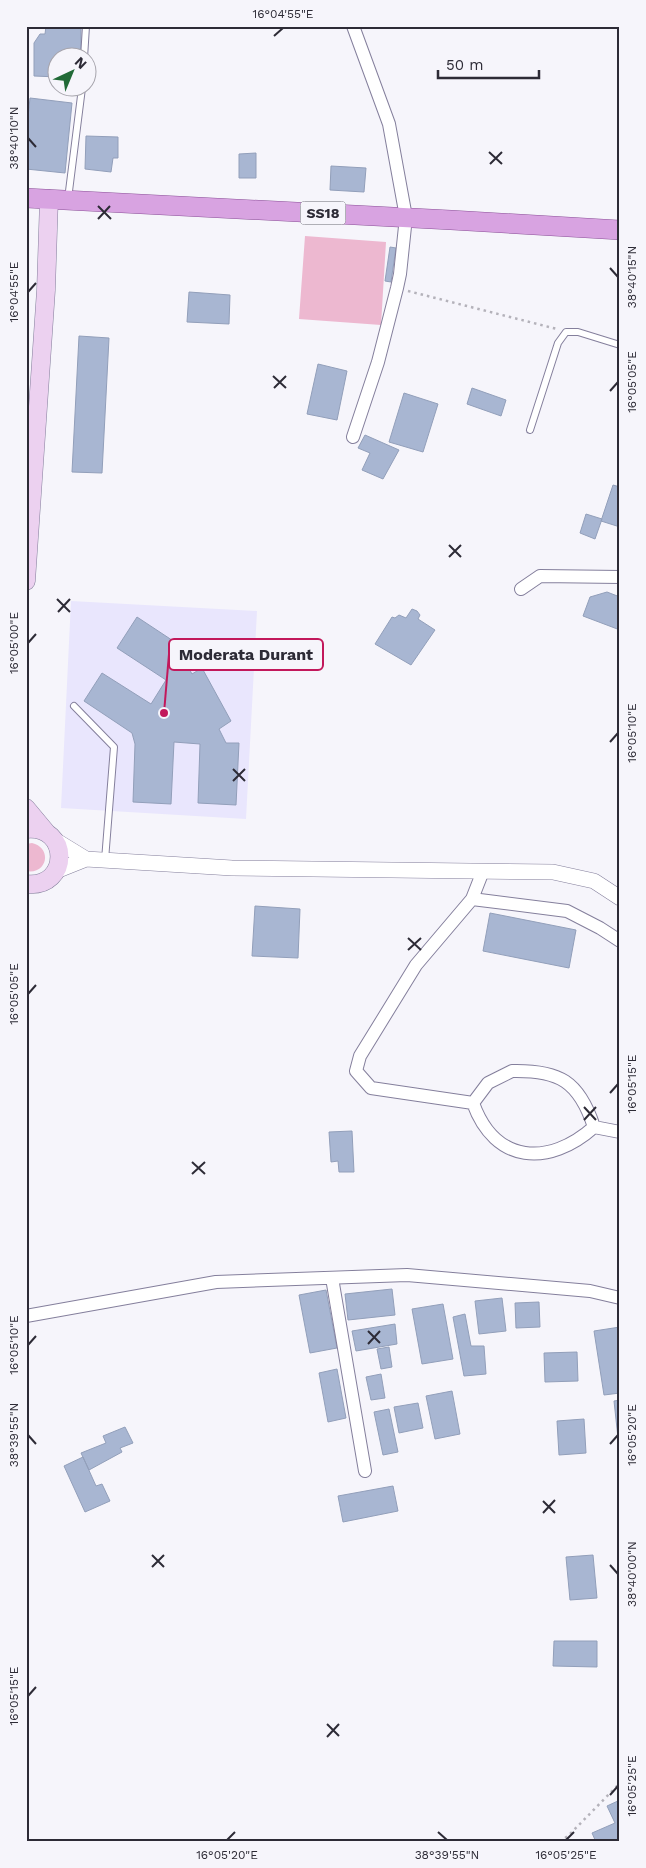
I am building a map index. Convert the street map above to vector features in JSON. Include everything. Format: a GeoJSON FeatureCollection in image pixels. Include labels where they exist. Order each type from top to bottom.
{"type":"FeatureCollection","features":[{"type":"Feature","properties":{"kind":"main road","name":"SS18"},"geometry":{"type":"LineString","coordinates":[[35,197],[616,230]]}},
{"type":"Feature","properties":{"kind":"main road"},"geometry":{"type":"LineString","coordinates":[[26,581],[46,290],[35,197]]}},
{"type":"Feature","properties":{"kind":"main road"},"geometry":{"type":"LineString","coordinates":[[26,808],[59,848],[60,856],[26,899]]}},
{"type":"Feature","properties":{"kind":"main road"},"geometry":{"type":"LineString","coordinates":[[26,829],[34,828],[50,836]]}},
{"type":"Feature","properties":{"kind":"street"},"geometry":{"type":"LineString","coordinates":[[352,437],[378,362],[397,288],[406,217],[389,124],[353,26]]}},
{"type":"Feature","properties":{"kind":"street"},"geometry":{"type":"LineString","coordinates":[[521,589],[540,576],[620,577]]}},
{"type":"Feature","properties":{"kind":"street"},"geometry":{"type":"LineString","coordinates":[[50,836],[86,859]]}},
{"type":"Feature","properties":{"kind":"street"},"geometry":{"type":"LineString","coordinates":[[41,879],[86,859],[232,868],[553,872],[594,881],[620,898]]}},
{"type":"Feature","properties":{"kind":"street"},"geometry":{"type":"LineString","coordinates":[[473,1103],[371,1088],[356,1071],[360,1056],[416,965],[472,899],[484,871]]}},
{"type":"Feature","properties":{"kind":"street"},"geometry":{"type":"LineString","coordinates":[[472,899],[567,911],[620,941]]}},
{"type":"Feature","properties":{"kind":"street"},"geometry":{"type":"LineString","coordinates":[[473,1103],[488,1083],[512,1071],[553,1074],[572,1086],[588,1107],[594,1127]]}},
{"type":"Feature","properties":{"kind":"street"},"geometry":{"type":"LineString","coordinates":[[473,1103],[478,1118],[492,1135],[509,1149],[530,1154],[549,1153],[569,1145],[580,1139],[594,1127]]}},
{"type":"Feature","properties":{"kind":"street"},"geometry":{"type":"LineString","coordinates":[[594,1127],[620,1132]]}},
{"type":"Feature","properties":{"kind":"street"},"geometry":{"type":"LineString","coordinates":[[26,1316],[216,1282],[407,1275],[590,1290],[620,1298]]}},
{"type":"Feature","properties":{"kind":"street"},"geometry":{"type":"LineString","coordinates":[[332,1278],[365,1471]]}},
{"type":"Feature","properties":{"kind":"lane"},"geometry":{"type":"LineString","coordinates":[[85,48],[86,26]]}},
{"type":"Feature","properties":{"kind":"lane"},"geometry":{"type":"LineString","coordinates":[[68,200],[81,98]]}},
{"type":"Feature","properties":{"kind":"lane"},"geometry":{"type":"LineString","coordinates":[[530,430],[558,343],[566,332],[578,332],[620,345]]}},
{"type":"Feature","properties":{"kind":"lane"},"geometry":{"type":"LineString","coordinates":[[74,706],[114,747],[106,860]]}},
{"type":"Feature","properties":{"kind":"path"},"geometry":{"type":"LineString","coordinates":[[397,288],[566,332]]}},
{"type":"Feature","properties":{"kind":"path"},"geometry":{"type":"LineString","coordinates":[[560,1842],[570,1835],[620,1783]]}},
{"type":"Feature","properties":{"kind":"shaded area"},"geometry":{"type":"Polygon","coordinates":[[[305,236],[386,242],[381,325],[299,319],[305,236]]]}},
{"type":"Feature","properties":{"kind":"shaded area"},"geometry":{"type":"Polygon","coordinates":[[[71,601],[257,611],[246,819],[61,808],[71,601]]]}},
{"type":"Feature","properties":{"kind":"shaded area"},"geometry":{"type":"Polygon","coordinates":[[[32,843],[43,850],[45,860],[39,869],[26,871],[26,844],[32,843]]]}},
{"type":"Feature","properties":{"kind":"building"},"geometry":{"type":"Polygon","coordinates":[[[46,26],[81,26],[81,48],[48,48],[48,77],[34,76],[34,43],[40,34],[45,34],[46,26]]]}},
{"type":"Feature","properties":{"kind":"building"},"geometry":{"type":"Polygon","coordinates":[[[30,98],[72,103],[65,173],[26,169],[26,136],[30,98]]]}},
{"type":"Feature","properties":{"kind":"building"},"geometry":{"type":"Polygon","coordinates":[[[86,136],[118,137],[118,158],[113,158],[111,172],[85,169],[86,136]]]}},
{"type":"Feature","properties":{"kind":"building"},"geometry":{"type":"Polygon","coordinates":[[[256,153],[256,178],[239,178],[239,154],[256,153]]]}},
{"type":"Feature","properties":{"kind":"building"},"geometry":{"type":"Polygon","coordinates":[[[331,166],[366,168],[364,192],[330,190],[331,166]]]}},
{"type":"Feature","properties":{"kind":"building"},"geometry":{"type":"Polygon","coordinates":[[[390,247],[396,248],[391,282],[385,281],[390,247]]]}},
{"type":"Feature","properties":{"kind":"building"},"geometry":{"type":"Polygon","coordinates":[[[189,292],[230,295],[229,324],[187,322],[189,292]]]}},
{"type":"Feature","properties":{"kind":"building"},"geometry":{"type":"Polygon","coordinates":[[[79,336],[109,338],[102,473],[72,472],[79,336]]]}},
{"type":"Feature","properties":{"kind":"building"},"geometry":{"type":"Polygon","coordinates":[[[318,364],[347,371],[337,420],[307,414],[318,364]]]}},
{"type":"Feature","properties":{"kind":"building"},"geometry":{"type":"Polygon","coordinates":[[[472,388],[506,400],[501,416],[467,404],[472,388]]]}},
{"type":"Feature","properties":{"kind":"building"},"geometry":{"type":"Polygon","coordinates":[[[404,393],[438,404],[423,452],[389,442],[404,393]]]}},
{"type":"Feature","properties":{"kind":"building"},"geometry":{"type":"Polygon","coordinates":[[[365,435],[399,450],[383,479],[362,470],[370,453],[358,448],[365,435]]]}},
{"type":"Feature","properties":{"kind":"building"},"geometry":{"type":"Polygon","coordinates":[[[613,485],[620,487],[620,527],[601,521],[613,485]]]}},
{"type":"Feature","properties":{"kind":"building"},"geometry":{"type":"Polygon","coordinates":[[[586,514],[602,519],[595,539],[580,533],[586,514]]]}},
{"type":"Feature","properties":{"kind":"building"},"geometry":{"type":"Polygon","coordinates":[[[607,592],[620,597],[620,630],[583,616],[590,597],[607,592]]]}},
{"type":"Feature","properties":{"kind":"building"},"geometry":{"type":"Polygon","coordinates":[[[412,609],[420,615],[418,619],[435,630],[411,665],[375,644],[392,617],[395,618],[399,615],[406,618],[412,609]]]}},
{"type":"Feature","properties":{"kind":"building"},"geometry":{"type":"Polygon","coordinates":[[[137,617],[193,654],[187,665],[192,674],[202,668],[231,721],[219,729],[226,743],[239,743],[236,805],[198,803],[200,744],[174,742],[171,804],[133,802],[135,744],[132,733],[84,701],[102,673],[151,704],[166,680],[117,648],[137,617]]]}},
{"type":"Feature","properties":{"kind":"building"},"geometry":{"type":"Polygon","coordinates":[[[255,906],[300,909],[298,958],[252,956],[255,906]]]}},
{"type":"Feature","properties":{"kind":"building"},"geometry":{"type":"Polygon","coordinates":[[[490,913],[576,930],[569,968],[483,951],[490,913]]]}},
{"type":"Feature","properties":{"kind":"building"},"geometry":{"type":"Polygon","coordinates":[[[352,1131],[354,1172],[339,1172],[338,1161],[331,1162],[329,1132],[352,1131]]]}},
{"type":"Feature","properties":{"kind":"building"},"geometry":{"type":"Polygon","coordinates":[[[392,1289],[395,1315],[348,1320],[345,1294],[392,1289]]]}},
{"type":"Feature","properties":{"kind":"building"},"geometry":{"type":"Polygon","coordinates":[[[326,1290],[337,1348],[310,1353],[299,1295],[326,1290]]]}},
{"type":"Feature","properties":{"kind":"building"},"geometry":{"type":"Polygon","coordinates":[[[502,1298],[506,1331],[479,1334],[475,1301],[502,1298]]]}},
{"type":"Feature","properties":{"kind":"building"},"geometry":{"type":"Polygon","coordinates":[[[539,1302],[540,1327],[516,1328],[515,1303],[539,1302]]]}},
{"type":"Feature","properties":{"kind":"building"},"geometry":{"type":"Polygon","coordinates":[[[443,1304],[453,1359],[422,1364],[412,1309],[443,1304]]]}},
{"type":"Feature","properties":{"kind":"building"},"geometry":{"type":"Polygon","coordinates":[[[465,1314],[471,1346],[484,1346],[486,1374],[464,1376],[453,1317],[465,1314]]]}},
{"type":"Feature","properties":{"kind":"building"},"geometry":{"type":"Polygon","coordinates":[[[395,1324],[397,1344],[356,1351],[352,1331],[395,1324]]]}},
{"type":"Feature","properties":{"kind":"building"},"geometry":{"type":"Polygon","coordinates":[[[620,1327],[620,1393],[604,1395],[594,1331],[620,1327]]]}},
{"type":"Feature","properties":{"kind":"building"},"geometry":{"type":"Polygon","coordinates":[[[389,1347],[392,1367],[381,1369],[377,1349],[389,1347]]]}},
{"type":"Feature","properties":{"kind":"building"},"geometry":{"type":"Polygon","coordinates":[[[577,1352],[578,1381],[545,1382],[544,1353],[577,1352]]]}},
{"type":"Feature","properties":{"kind":"building"},"geometry":{"type":"Polygon","coordinates":[[[337,1369],[346,1418],[328,1422],[319,1373],[337,1369]]]}},
{"type":"Feature","properties":{"kind":"building"},"geometry":{"type":"Polygon","coordinates":[[[381,1374],[385,1398],[371,1400],[366,1377],[381,1374]]]}},
{"type":"Feature","properties":{"kind":"building"},"geometry":{"type":"Polygon","coordinates":[[[452,1391],[460,1434],[435,1439],[426,1396],[452,1391]]]}},
{"type":"Feature","properties":{"kind":"building"},"geometry":{"type":"Polygon","coordinates":[[[620,1400],[620,1447],[619,1447],[614,1401],[620,1400]]]}},
{"type":"Feature","properties":{"kind":"building"},"geometry":{"type":"Polygon","coordinates":[[[418,1403],[423,1428],[399,1433],[394,1407],[418,1403]]]}},
{"type":"Feature","properties":{"kind":"building"},"geometry":{"type":"Polygon","coordinates":[[[389,1409],[398,1452],[383,1455],[374,1412],[389,1409]]]}},
{"type":"Feature","properties":{"kind":"building"},"geometry":{"type":"Polygon","coordinates":[[[584,1419],[586,1453],[559,1455],[557,1421],[584,1419]]]}},
{"type":"Feature","properties":{"kind":"building"},"geometry":{"type":"Polygon","coordinates":[[[125,1427],[133,1443],[120,1448],[122,1452],[89,1470],[81,1453],[106,1443],[103,1436],[125,1427]]]}},
{"type":"Feature","properties":{"kind":"building"},"geometry":{"type":"Polygon","coordinates":[[[83,1457],[96,1486],[102,1484],[110,1501],[85,1512],[64,1466],[83,1457]]]}},
{"type":"Feature","properties":{"kind":"building"},"geometry":{"type":"Polygon","coordinates":[[[393,1486],[398,1511],[343,1522],[338,1496],[393,1486]]]}},
{"type":"Feature","properties":{"kind":"building"},"geometry":{"type":"Polygon","coordinates":[[[593,1555],[597,1598],[570,1600],[566,1557],[593,1555]]]}},
{"type":"Feature","properties":{"kind":"building"},"geometry":{"type":"Polygon","coordinates":[[[554,1641],[597,1641],[597,1667],[553,1666],[554,1641]]]}},
{"type":"Feature","properties":{"kind":"building"},"geometry":{"type":"Polygon","coordinates":[[[620,1800],[620,1822],[618,1823],[620,1827],[620,1841],[596,1842],[592,1833],[615,1823],[607,1806],[620,1800]]]}},
{"type":"Feature","properties":{"kind":"place","name":"Moderata Durant"},"geometry":{"type":"Point","coordinates":[164,713]}}]}
